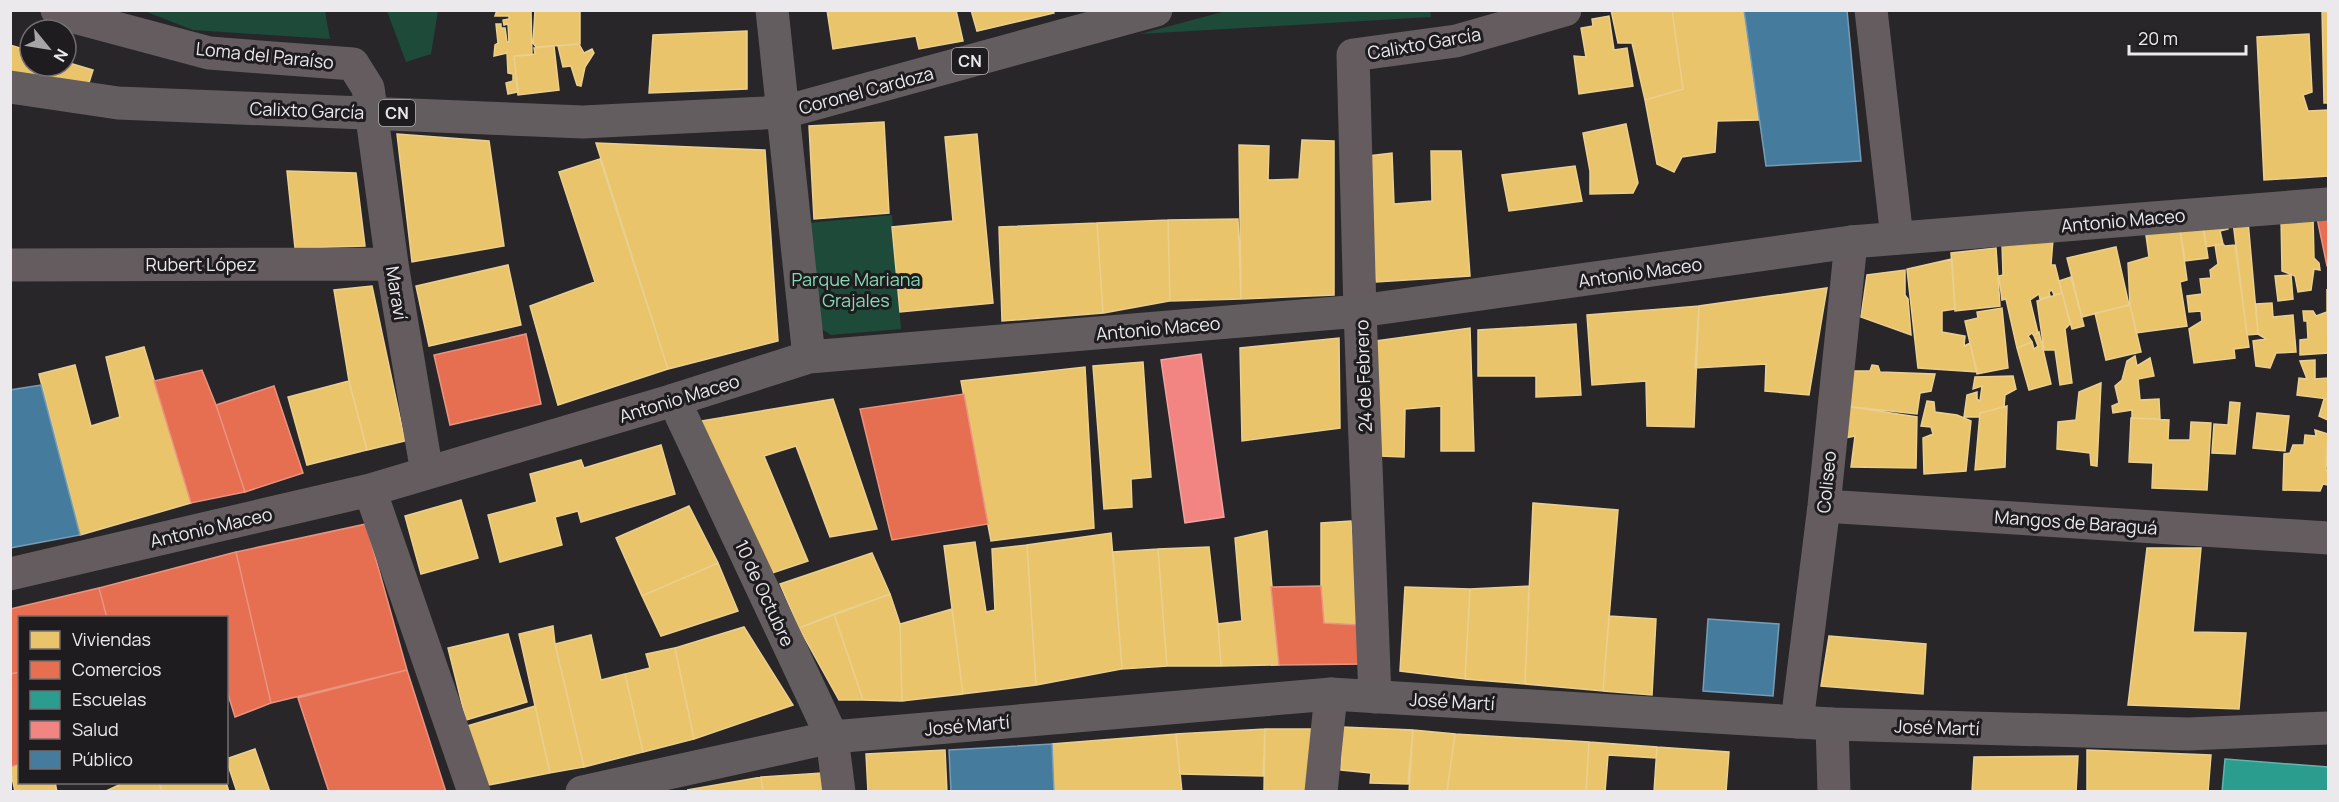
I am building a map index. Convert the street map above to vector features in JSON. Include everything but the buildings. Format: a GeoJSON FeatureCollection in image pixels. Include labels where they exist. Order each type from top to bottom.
{"type":"FeatureCollection","features":[{"type":"Feature","properties":{"kind":"main road"},"geometry":{"type":"LineString","coordinates":[[772,10],[809,357]]}},
{"type":"Feature","properties":{"kind":"main road","name":"Coronel Cardoza"},"geometry":{"type":"LineString","coordinates":[[784,112],[1156,10]]}},
{"type":"Feature","properties":{"kind":"main road","name":"Calixto García"},"geometry":{"type":"LineString","coordinates":[[10,87],[118,103],[583,122],[784,112]]}},
{"type":"Feature","properties":{"kind":"main road","name":"Antonio Maceo"},"geometry":{"type":"LineString","coordinates":[[674,400],[809,357],[1360,311],[1851,242],[2328,204]]}},
{"type":"Feature","properties":{"kind":"main road","name":"10 de Octubre"},"geometry":{"type":"LineString","coordinates":[[674,400],[832,737]]}},
{"type":"Feature","properties":{"kind":"main road","name":"José Martí"},"geometry":{"type":"LineString","coordinates":[[582,792],[832,737],[1331,694],[1833,724],[2188,734],[2328,728]]}},
{"type":"Feature","properties":{"kind":"street","name":"Loma del Paraíso"},"geometry":{"type":"LineString","coordinates":[[57,10],[67,15],[209,53],[353,64],[368,88],[372,112]]}},
{"type":"Feature","properties":{"kind":"street","name":"Calixto García"},"geometry":{"type":"LineString","coordinates":[[1353,55],[1456,41],[1565,10]]}},
{"type":"Feature","properties":{"kind":"street"},"geometry":{"type":"LineString","coordinates":[[1871,10],[1898,238]]}},
{"type":"Feature","properties":{"kind":"street","name":"24 de Febrero"},"geometry":{"type":"LineString","coordinates":[[1353,55],[1375,697]]}},
{"type":"Feature","properties":{"kind":"street","name":"Maraví"},"geometry":{"type":"LineString","coordinates":[[372,112],[392,264],[427,472]]}},
{"type":"Feature","properties":{"kind":"street","name":"Coliseo"},"geometry":{"type":"LineString","coordinates":[[1797,722],[1824,506],[1851,242]]}},
{"type":"Feature","properties":{"kind":"street","name":"Rubert López"},"geometry":{"type":"LineString","coordinates":[[10,265],[392,264]]}},
{"type":"Feature","properties":{"kind":"street","name":"Antonio Maceo"},"geometry":{"type":"LineString","coordinates":[[10,574],[370,490],[674,400]]}},
{"type":"Feature","properties":{"kind":"street"},"geometry":{"type":"LineString","coordinates":[[370,490],[474,792]]}},
{"type":"Feature","properties":{"kind":"street","name":"Mangos de Baraguá"},"geometry":{"type":"LineString","coordinates":[[1824,506],[2328,538]]}},
{"type":"Feature","properties":{"kind":"street"},"geometry":{"type":"LineString","coordinates":[[1321,792],[1331,694]]}},
{"type":"Feature","properties":{"kind":"street"},"geometry":{"type":"LineString","coordinates":[[1833,724],[1834,792]]}},
{"type":"Feature","properties":{"kind":"street","name":"10 de Octubre"},"geometry":{"type":"LineString","coordinates":[[832,737],[839,792]]}},
{"type":"Feature","properties":{"kind":"green space"},"geometry":{"type":"Polygon","coordinates":[[[144,11],[325,11],[330,39],[193,30],[144,11]]]}},
{"type":"Feature","properties":{"kind":"green space"},"geometry":{"type":"Polygon","coordinates":[[[387,11],[438,11],[431,54],[406,62],[387,11]]]}},
{"type":"Feature","properties":{"kind":"green space"},"geometry":{"type":"Polygon","coordinates":[[[1226,11],[1430,11],[1431,17],[1140,34],[1226,11]]]}},
{"type":"Feature","properties":{"kind":"green space","name":"Parque Mariana Grajales"},"geometry":{"type":"Polygon","coordinates":[[[892,215],[901,329],[831,335],[817,326],[808,223],[892,215]]]}}]}
